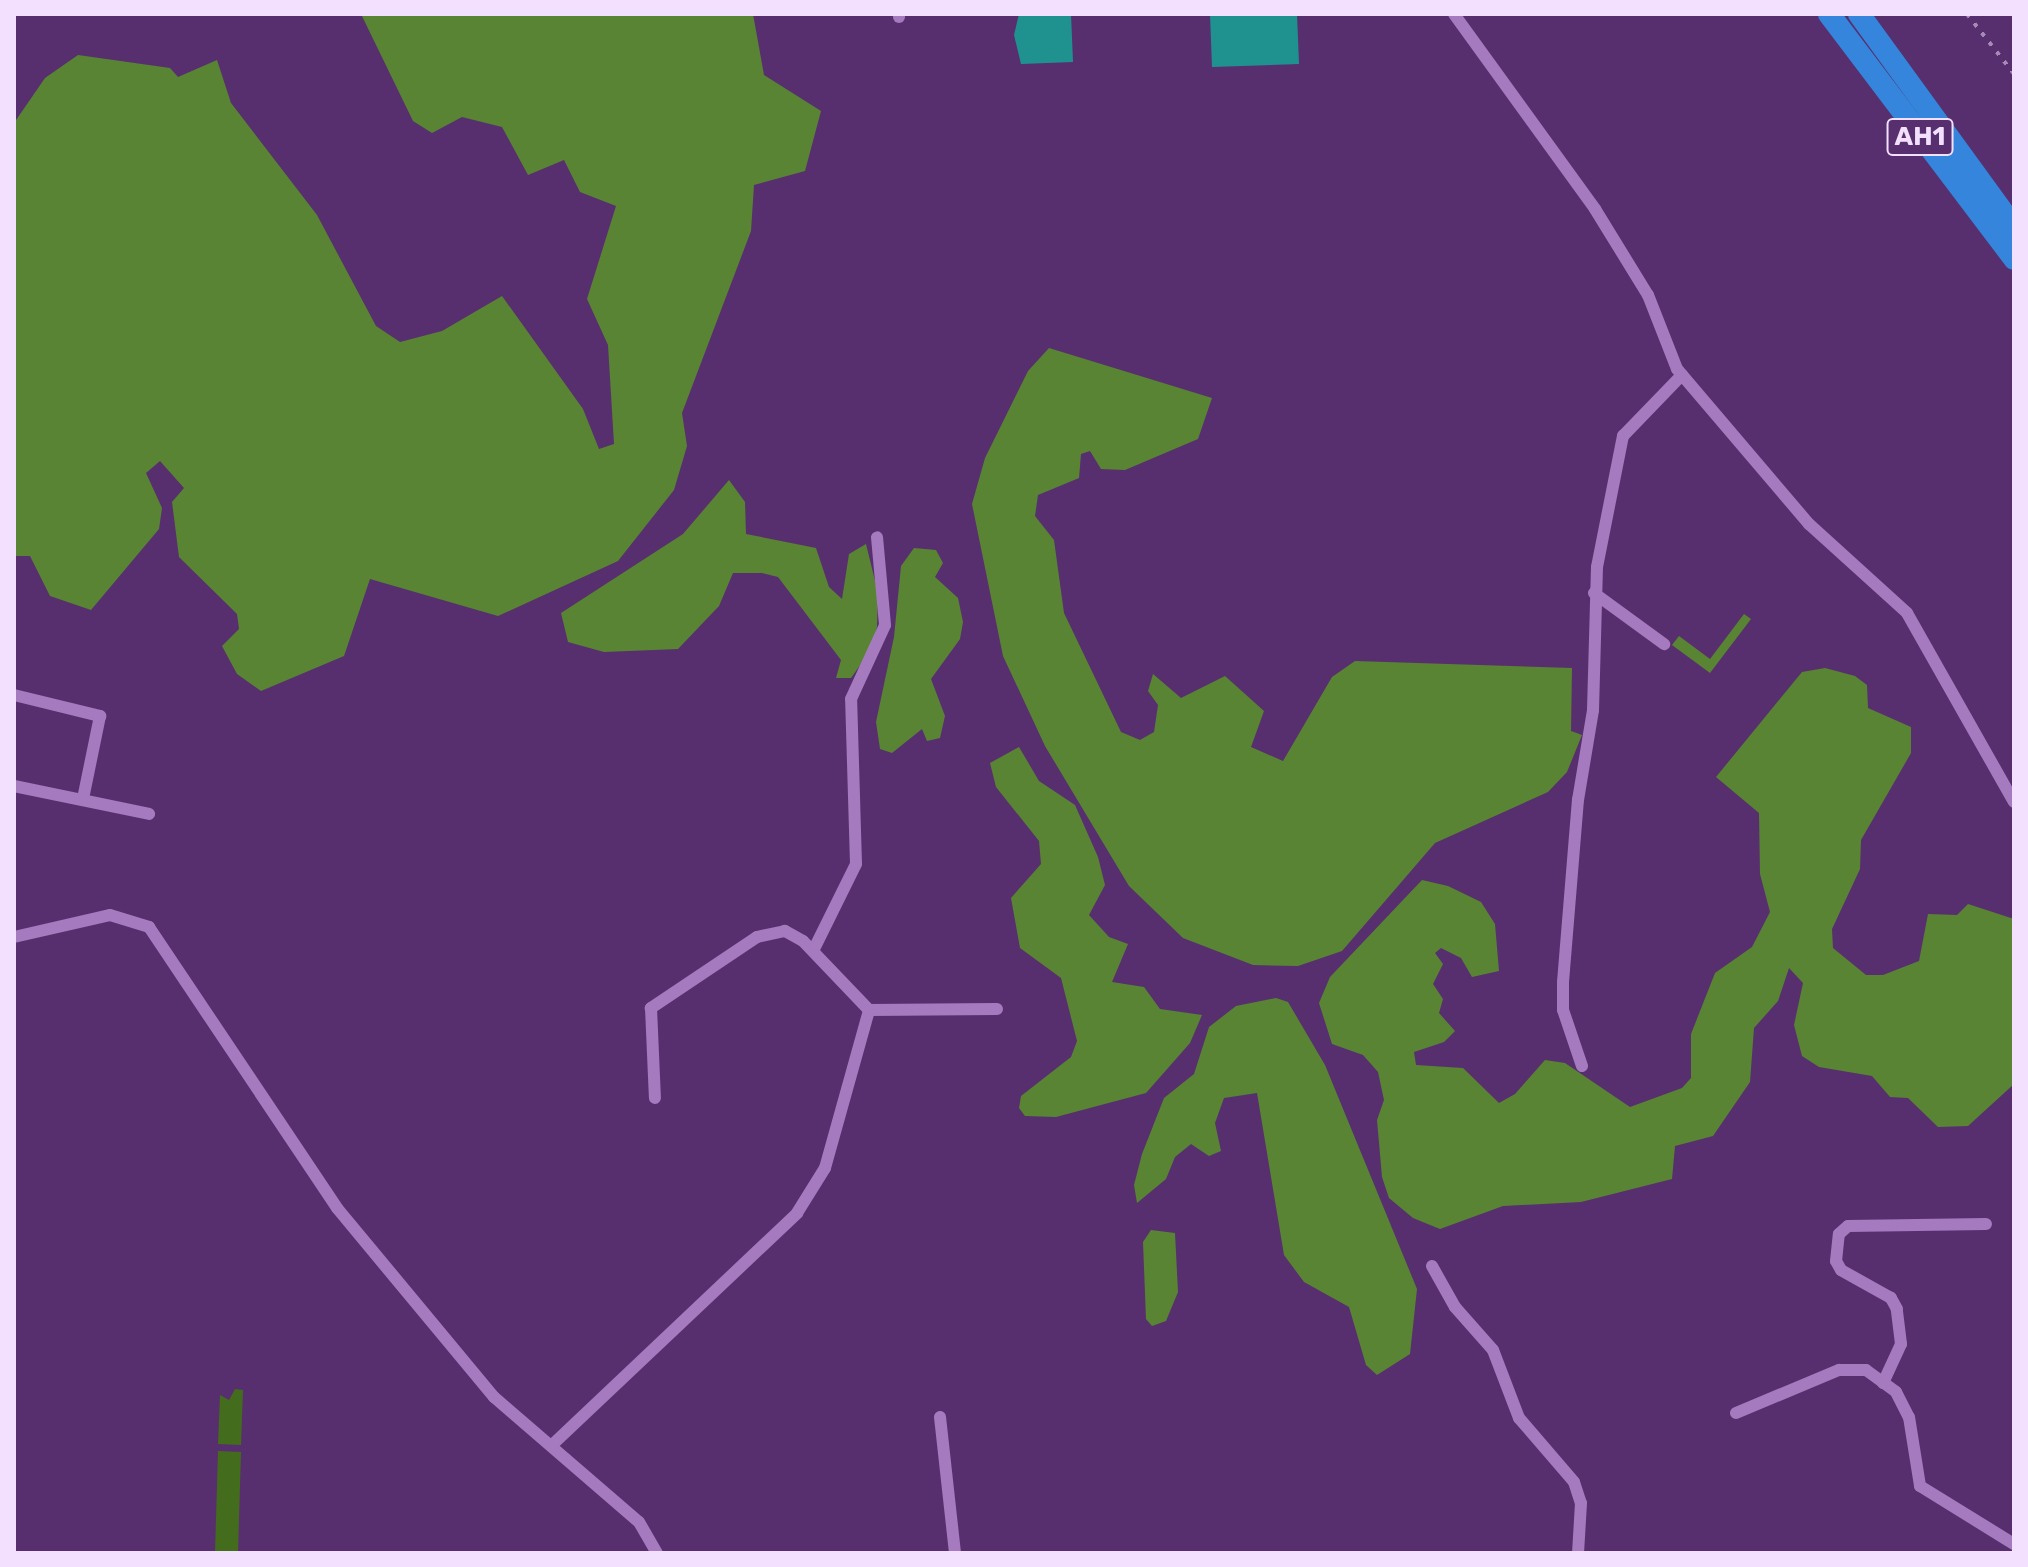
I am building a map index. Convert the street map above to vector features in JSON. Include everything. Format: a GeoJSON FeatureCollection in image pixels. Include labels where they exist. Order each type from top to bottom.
{"type":"FeatureCollection","features":[{"type":"Feature","properties":{"kind":"highway","name":"AH1"},"geometry":{"type":"LineString","coordinates":[[1829,14],[2014,259]]}},
{"type":"Feature","properties":{"kind":"highway","name":"AH1"},"geometry":{"type":"LineString","coordinates":[[1859,14],[2014,227]]}},
{"type":"Feature","properties":{"kind":"street"},"geometry":{"type":"LineString","coordinates":[[1454,14],[1602,220],[1648,295],[1682,375],[1809,524],[1907,613],[2014,802]]}},
{"type":"Feature","properties":{"kind":"street"},"geometry":{"type":"LineString","coordinates":[[1582,1066],[1563,1010],[1563,982],[1578,800],[1593,710],[1594,593],[1623,436],[1682,375]]}},
{"type":"Feature","properties":{"kind":"street"},"geometry":{"type":"LineString","coordinates":[[813,951],[856,864],[851,699],[885,625],[877,537]]}},
{"type":"Feature","properties":{"kind":"street"},"geometry":{"type":"LineString","coordinates":[[1594,593],[1664,644]]}},
{"type":"Feature","properties":{"kind":"street"},"geometry":{"type":"LineString","coordinates":[[14,695],[100,716],[83,799]]}},
{"type":"Feature","properties":{"kind":"street"},"geometry":{"type":"LineString","coordinates":[[14,786],[149,814]]}},
{"type":"Feature","properties":{"kind":"street"},"geometry":{"type":"LineString","coordinates":[[14,937],[110,915],[149,927],[337,1208],[494,1397],[651,1534],[657,1553]]}},
{"type":"Feature","properties":{"kind":"street"},"geometry":{"type":"LineString","coordinates":[[655,1098],[651,1008],[721,957],[773,931],[785,931],[813,951],[869,1010],[997,1009]]}},
{"type":"Feature","properties":{"kind":"street"},"geometry":{"type":"LineString","coordinates":[[551,1446],[797,1213],[825,1168],[869,1010]]}},
{"type":"Feature","properties":{"kind":"street"},"geometry":{"type":"LineString","coordinates":[[1883,1383],[1901,1344],[1897,1309],[1891,1298],[1841,1270],[1836,1261],[1839,1234],[1848,1226],[1986,1224]]}},
{"type":"Feature","properties":{"kind":"street"},"geometry":{"type":"LineString","coordinates":[[1432,1266],[1455,1307],[1493,1350],[1519,1418],[1574,1482],[1581,1503],[1578,1553]]}},
{"type":"Feature","properties":{"kind":"street"},"geometry":{"type":"LineString","coordinates":[[1736,1413],[1839,1370],[1866,1370],[1896,1392],[1909,1417],[1920,1486],[2014,1544]]}},
{"type":"Feature","properties":{"kind":"street"},"geometry":{"type":"LineString","coordinates":[[940,1417],[955,1553]]}},
{"type":"Feature","properties":{"kind":"shaded area"},"geometry":{"type":"Polygon","coordinates":[[[361,14],[753,14],[764,75],[821,111],[805,171],[754,185],[751,231],[682,413],[687,446],[674,490],[618,561],[498,616],[370,579],[344,656],[261,691],[237,674],[222,646],[239,629],[237,614],[179,557],[172,502],[184,488],[160,461],[146,473],[162,508],[159,529],[91,610],[50,596],[30,556],[14,556],[14,123],[45,78],[78,55],[170,68],[178,77],[217,60],[231,103],[317,215],[376,326],[400,342],[442,331],[502,296],[583,409],[599,449],[614,444],[608,345],[587,299],[616,206],[580,192],[564,160],[528,175],[502,127],[462,117],[432,133],[413,121],[361,14]]]}},
{"type":"Feature","properties":{"kind":"shaded area"},"geometry":{"type":"Polygon","coordinates":[[[1019,14],[1071,14],[1073,62],[1021,64],[1014,35],[1019,14]]]}},
{"type":"Feature","properties":{"kind":"shaded area"},"geometry":{"type":"Polygon","coordinates":[[[1210,14],[1297,14],[1299,64],[1212,67],[1210,14]]]}},
{"type":"Feature","properties":{"kind":"shaded area"},"geometry":{"type":"Polygon","coordinates":[[[1049,348],[1212,398],[1198,439],[1125,470],[1101,469],[1090,451],[1081,454],[1079,478],[1038,495],[1035,516],[1054,540],[1064,613],[1121,732],[1140,740],[1154,732],[1158,705],[1148,691],[1153,674],[1181,698],[1225,676],[1264,711],[1251,747],[1283,761],[1332,677],[1355,661],[1572,668],[1571,731],[1582,735],[1567,772],[1548,792],[1435,843],[1342,951],[1298,966],[1253,965],[1183,938],[1129,886],[1045,746],[1003,656],[972,504],[985,458],[1028,371],[1049,348]]]}},
{"type":"Feature","properties":{"kind":"shaded area"},"geometry":{"type":"Polygon","coordinates":[[[729,480],[745,502],[746,534],[816,548],[829,587],[842,599],[849,554],[866,544],[878,593],[877,627],[871,650],[851,678],[836,678],[841,660],[778,577],[762,573],[733,573],[719,606],[678,649],[604,652],[568,642],[561,613],[683,534],[729,480]]]}},
{"type":"Feature","properties":{"kind":"shaded area"},"geometry":{"type":"Polygon","coordinates":[[[914,548],[936,550],[943,563],[935,577],[958,598],[963,622],[960,639],[931,679],[945,716],[940,738],[927,741],[922,729],[892,753],[880,749],[876,722],[894,637],[901,566],[914,548]]]}},
{"type":"Feature","properties":{"kind":"shaded area"},"geometry":{"type":"Polygon","coordinates":[[[1744,614],[1751,619],[1710,673],[1672,645],[1679,636],[1710,659],[1744,614]]]}},
{"type":"Feature","properties":{"kind":"shaded area"},"geometry":{"type":"Polygon","coordinates":[[[1825,668],[1855,676],[1867,685],[1868,708],[1911,727],[1911,753],[1861,840],[1860,869],[1832,929],[1833,948],[1866,975],[1883,975],[1919,961],[1928,914],[1957,915],[1968,904],[2014,919],[2014,1084],[1968,1126],[1938,1127],[1908,1098],[1890,1097],[1872,1076],[1819,1067],[1802,1056],[1794,1025],[1803,983],[1789,968],[1778,1001],[1754,1028],[1750,1082],[1713,1136],[1675,1146],[1672,1179],[1581,1202],[1503,1206],[1440,1229],[1413,1218],[1389,1198],[1382,1177],[1377,1120],[1384,1100],[1378,1072],[1363,1055],[1332,1044],[1319,1003],[1330,977],[1422,880],[1448,886],[1481,902],[1495,924],[1499,971],[1472,977],[1461,958],[1441,948],[1435,953],[1443,964],[1433,984],[1443,999],[1439,1013],[1455,1031],[1444,1042],[1414,1052],[1416,1065],[1463,1068],[1499,1103],[1515,1094],[1545,1060],[1565,1063],[1630,1107],[1682,1088],[1691,1078],[1691,1034],[1715,973],[1752,947],[1770,912],[1760,874],[1759,813],[1716,777],[1802,672],[1825,668]]]}},
{"type":"Feature","properties":{"kind":"shaded area"},"geometry":{"type":"Polygon","coordinates":[[[1019,747],[1039,781],[1075,805],[1098,857],[1105,885],[1089,915],[1109,937],[1128,944],[1112,982],[1144,987],[1160,1009],[1202,1015],[1190,1043],[1146,1093],[1056,1117],[1025,1116],[1019,1108],[1021,1096],[1071,1057],[1077,1041],[1061,978],[1020,948],[1011,898],[1041,864],[1039,841],[996,787],[990,763],[1019,747]]]}},
{"type":"Feature","properties":{"kind":"shaded area"},"geometry":{"type":"Polygon","coordinates":[[[1276,998],[1288,1002],[1325,1065],[1417,1289],[1410,1354],[1377,1375],[1366,1365],[1349,1307],[1304,1282],[1284,1255],[1257,1093],[1224,1098],[1215,1123],[1221,1151],[1209,1156],[1191,1144],[1175,1157],[1166,1179],[1137,1203],[1134,1185],[1142,1154],[1164,1098],[1194,1074],[1209,1027],[1236,1006],[1276,998]]]}},
{"type":"Feature","properties":{"kind":"shaded area"},"geometry":{"type":"Polygon","coordinates":[[[1151,1230],[1175,1233],[1178,1292],[1166,1321],[1152,1326],[1146,1319],[1143,1242],[1151,1230]]]}},
{"type":"Feature","properties":{"kind":"shaded area"},"geometry":{"type":"Polygon","coordinates":[[[235,1389],[243,1390],[241,1445],[218,1444],[220,1395],[229,1400],[235,1389]]]}},
{"type":"Feature","properties":{"kind":"shaded area"},"geometry":{"type":"Polygon","coordinates":[[[218,1451],[241,1452],[238,1553],[215,1553],[218,1451]]]}},
{"type":"Feature","properties":{"kind":"railway"},"geometry":{"type":"LineString","coordinates":[[1967,14],[2014,74]]}}]}
